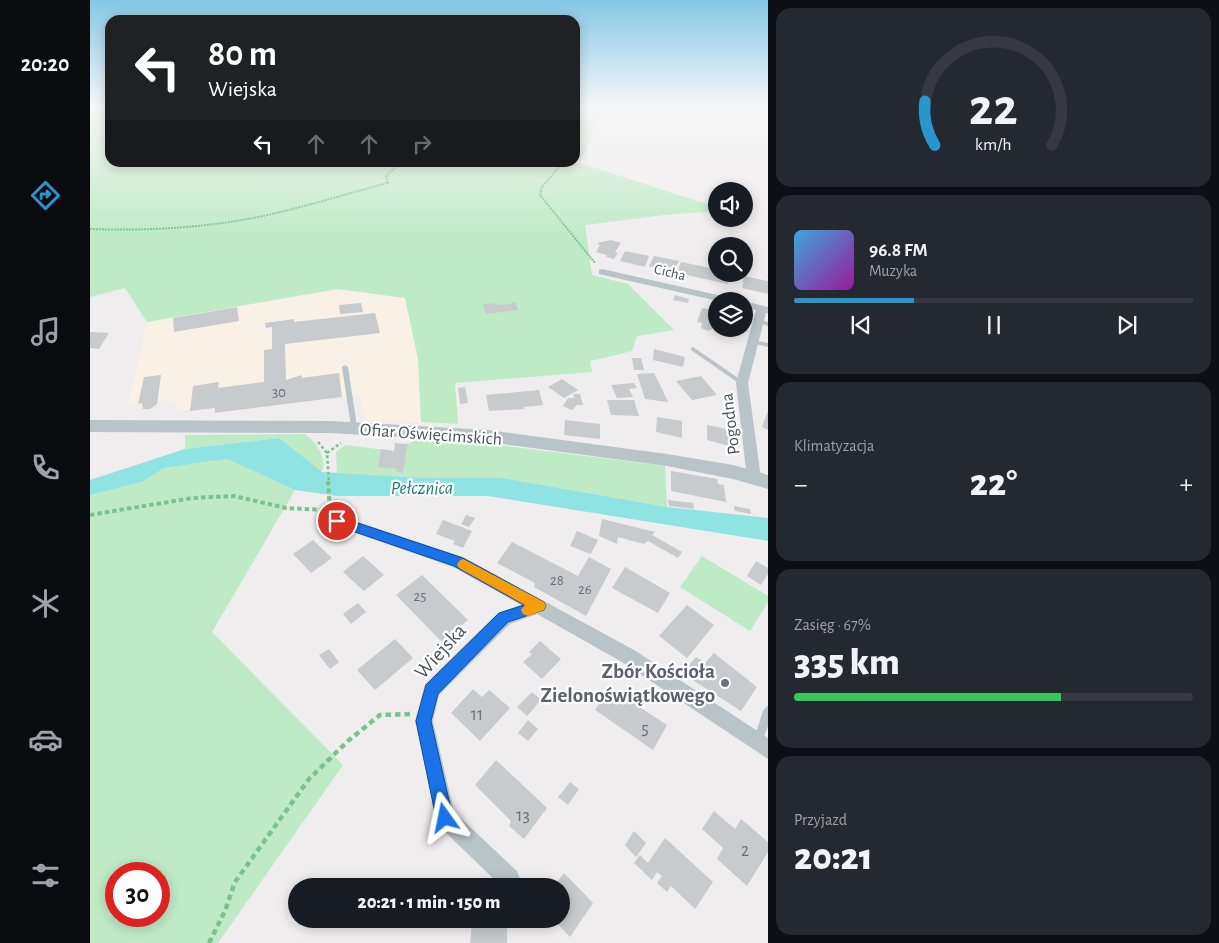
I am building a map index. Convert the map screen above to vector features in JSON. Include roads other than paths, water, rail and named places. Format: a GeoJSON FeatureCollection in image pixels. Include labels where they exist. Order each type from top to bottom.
{"type":"FeatureCollection","features":[{"type":"Feature","properties":{"kind":"street","name":"Cicha"},"geometry":{"type":"LineString","coordinates":[[602,272],[708,296]]}},
{"type":"Feature","properties":{"kind":"street","name":"Pogodna"},"geometry":{"type":"LineString","coordinates":[[761,480],[742,384],[754,342],[764,323],[765,309]]}},
{"type":"Feature","properties":{"kind":"street","name":"Ofiar Oświęcimskich"},"geometry":{"type":"LineString","coordinates":[[90,426],[352,428],[488,436],[667,460],[733,472],[761,480]]}},
{"type":"Feature","properties":{"kind":"street"},"geometry":{"type":"LineString","coordinates":[[332,513],[458,562],[628,656],[763,746]]}},
{"type":"Feature","properties":{"kind":"street","name":"Wiejska"},"geometry":{"type":"LineString","coordinates":[[507,878],[445,818],[424,721],[432,690],[504,618],[539,606]]}},
{"type":"Feature","properties":{"kind":"lane"},"geometry":{"type":"LineString","coordinates":[[754,342],[768,345]]}},
{"type":"Feature","properties":{"kind":"lane"},"geometry":{"type":"LineString","coordinates":[[693,349],[742,384]]}},
{"type":"Feature","properties":{"kind":"lane"},"geometry":{"type":"LineString","coordinates":[[345,367],[354,420],[352,428]]}},
{"type":"Feature","properties":{"kind":"lane"},"geometry":{"type":"LineString","coordinates":[[763,746],[768,711]]}},
{"type":"Feature","properties":{"kind":"water","name":"Pełcznica"},"geometry":{"type":"Polygon","coordinates":[[[279,438],[322,472],[420,478],[502,478],[667,507],[768,518],[768,541],[488,496],[338,496],[295,490],[227,459],[164,468],[142,482],[90,495],[90,480],[185,449],[279,438]]]}},
{"type":"Feature","properties":{"kind":"place","name":"Zbór Kościoła Zielonoświątkowego"},"geometry":{"type":"Point","coordinates":[725,683]}}]}
